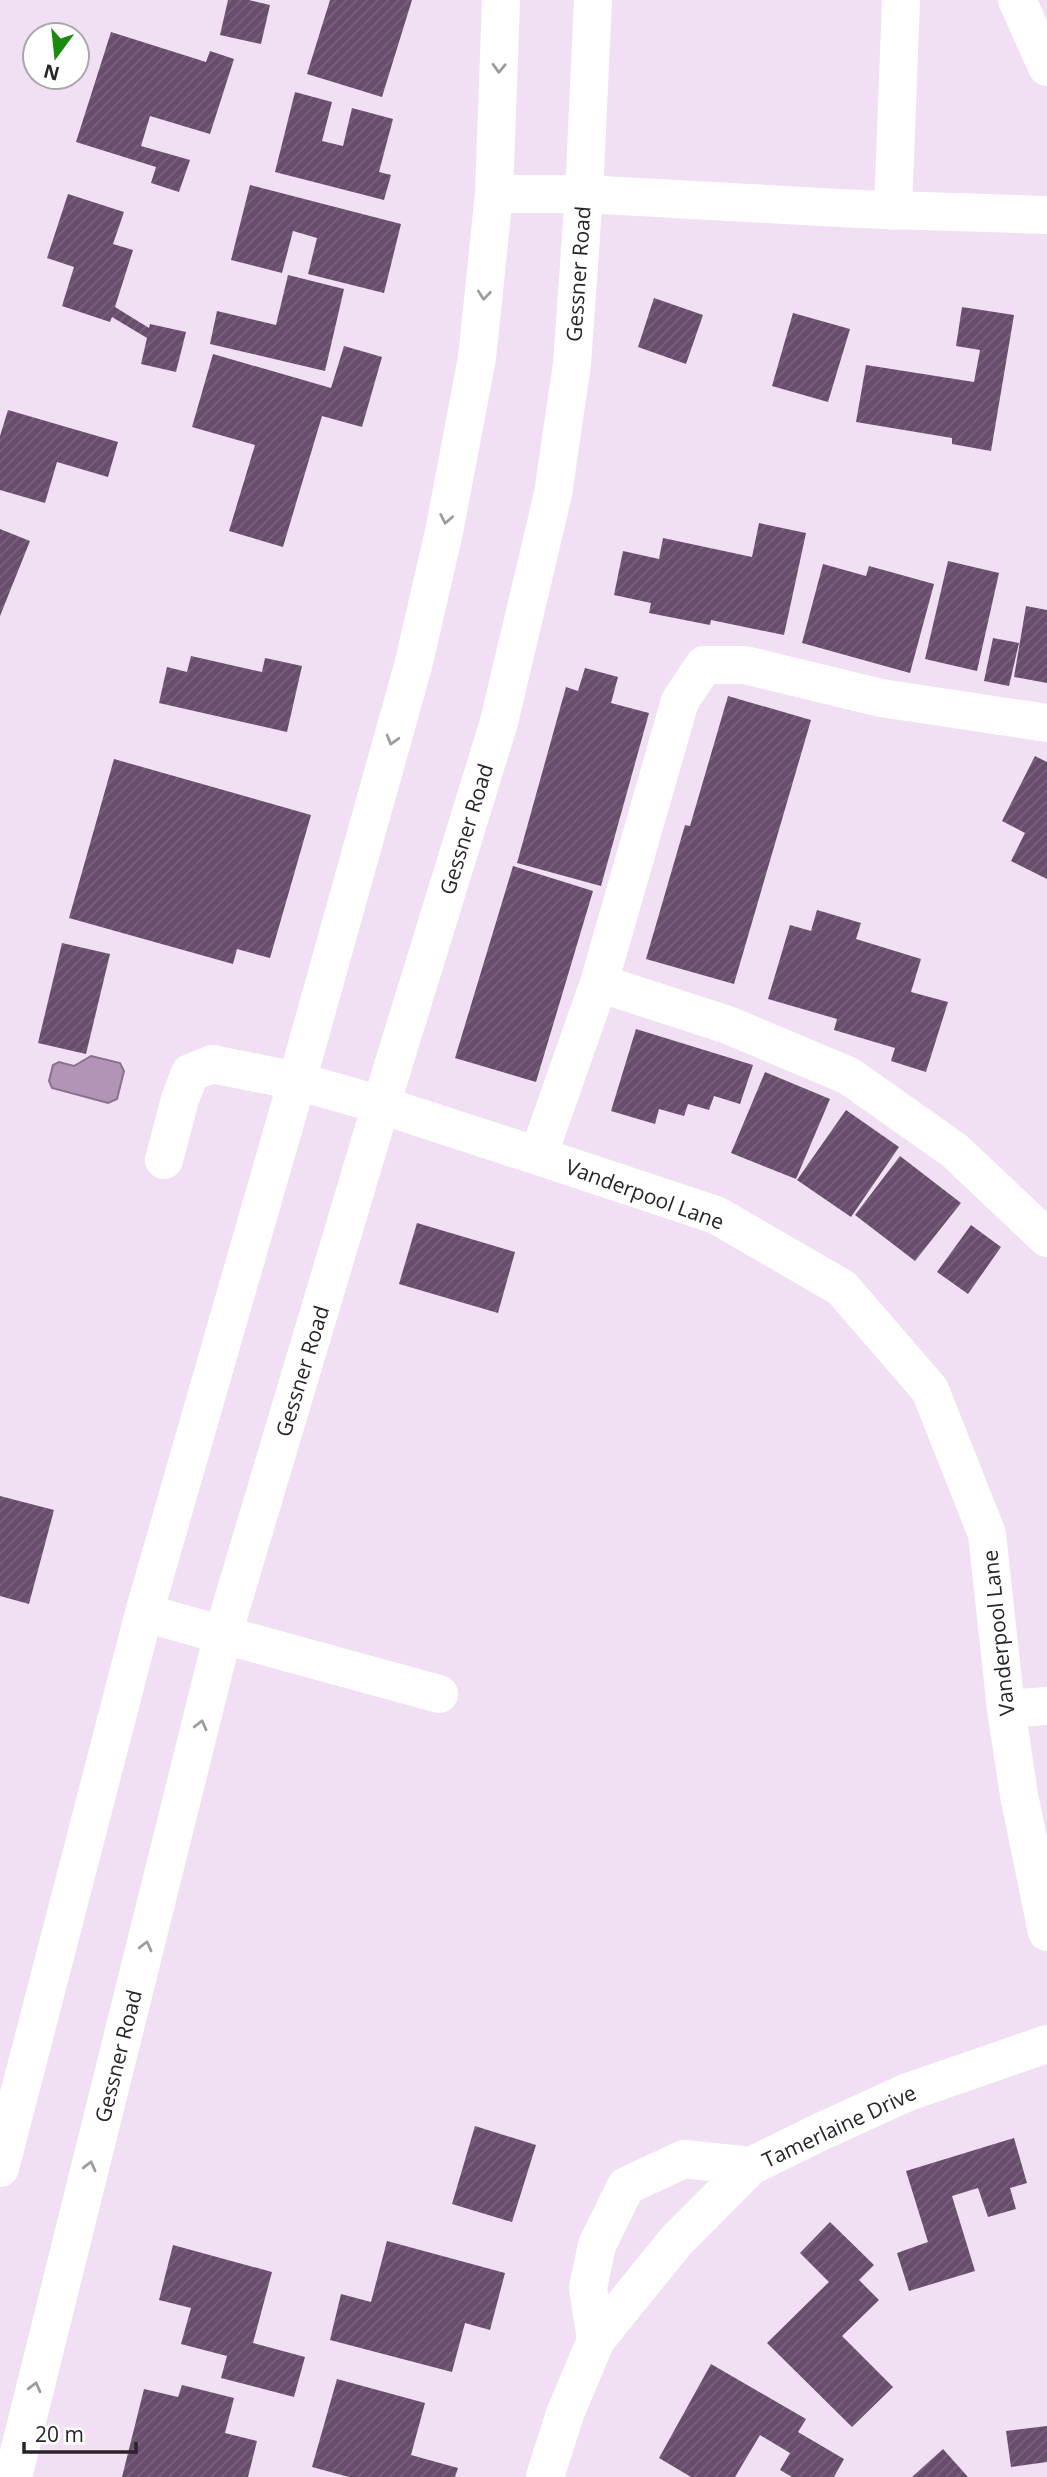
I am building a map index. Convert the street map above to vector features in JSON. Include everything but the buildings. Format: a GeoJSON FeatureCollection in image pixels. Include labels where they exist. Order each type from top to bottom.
{"type":"FeatureCollection","features":[{"type":"Feature","properties":{"kind":"main road"},"geometry":{"type":"LineString","coordinates":[[0,2168],[144,1613],[413,666],[444,532],[477,358],[494,194],[501,0]]}},
{"type":"Feature","properties":{"kind":"main road","name":"Gessner Road"},"geometry":{"type":"LineString","coordinates":[[13,2477],[223,1634],[499,722],[553,494],[572,363],[584,194],[593,0]]}},
{"type":"Feature","properties":{"kind":"main road"},"geometry":{"type":"LineString","coordinates":[[893,211],[901,0]]}},
{"type":"Feature","properties":{"kind":"main road"},"geometry":{"type":"LineString","coordinates":[[1017,0],[1047,67]]}},
{"type":"Feature","properties":{"kind":"main road"},"geometry":{"type":"LineString","coordinates":[[494,194],[584,194],[893,211],[1047,215]]}},
{"type":"Feature","properties":{"kind":"main road"},"geometry":{"type":"LineString","coordinates":[[538,1156],[599,983],[680,701],[704,665],[745,665],[881,698],[1047,723]]}},
{"type":"Feature","properties":{"kind":"main road"},"geometry":{"type":"LineString","coordinates":[[599,983],[728,1025],[849,1076],[955,1151],[1047,1238]]}},
{"type":"Feature","properties":{"kind":"main road","name":"Vanderpool Lane"},"geometry":{"type":"LineString","coordinates":[[164,1160],[180,1099],[190,1073],[212,1064],[297,1081],[381,1105],[716,1215],[842,1288],[930,1390],[987,1534],[1006,1709],[1033,1791],[1047,1932]]}},
{"type":"Feature","properties":{"kind":"main road"},"geometry":{"type":"LineString","coordinates":[[144,1613],[439,1694]]}},
{"type":"Feature","properties":{"kind":"main road"},"geometry":{"type":"LineString","coordinates":[[1006,1709],[1047,1706]]}},
{"type":"Feature","properties":{"kind":"main road","name":"Tamerlaine Drive"},"geometry":{"type":"LineString","coordinates":[[545,2477],[565,2414],[596,2340],[676,2241],[751,2166],[908,2092],[1047,2045]]}},
{"type":"Feature","properties":{"kind":"main road"},"geometry":{"type":"LineString","coordinates":[[596,2340],[588,2288],[597,2245],[626,2186],[684,2159],[751,2166]]}},
{"type":"Feature","properties":{"kind":"shaded area"},"geometry":{"type":"Polygon","coordinates":[[[91,1056],[120,1063],[124,1071],[117,1099],[108,1103],[52,1088],[49,1081],[53,1065],[59,1062],[74,1066],[91,1056]]]}}]}
